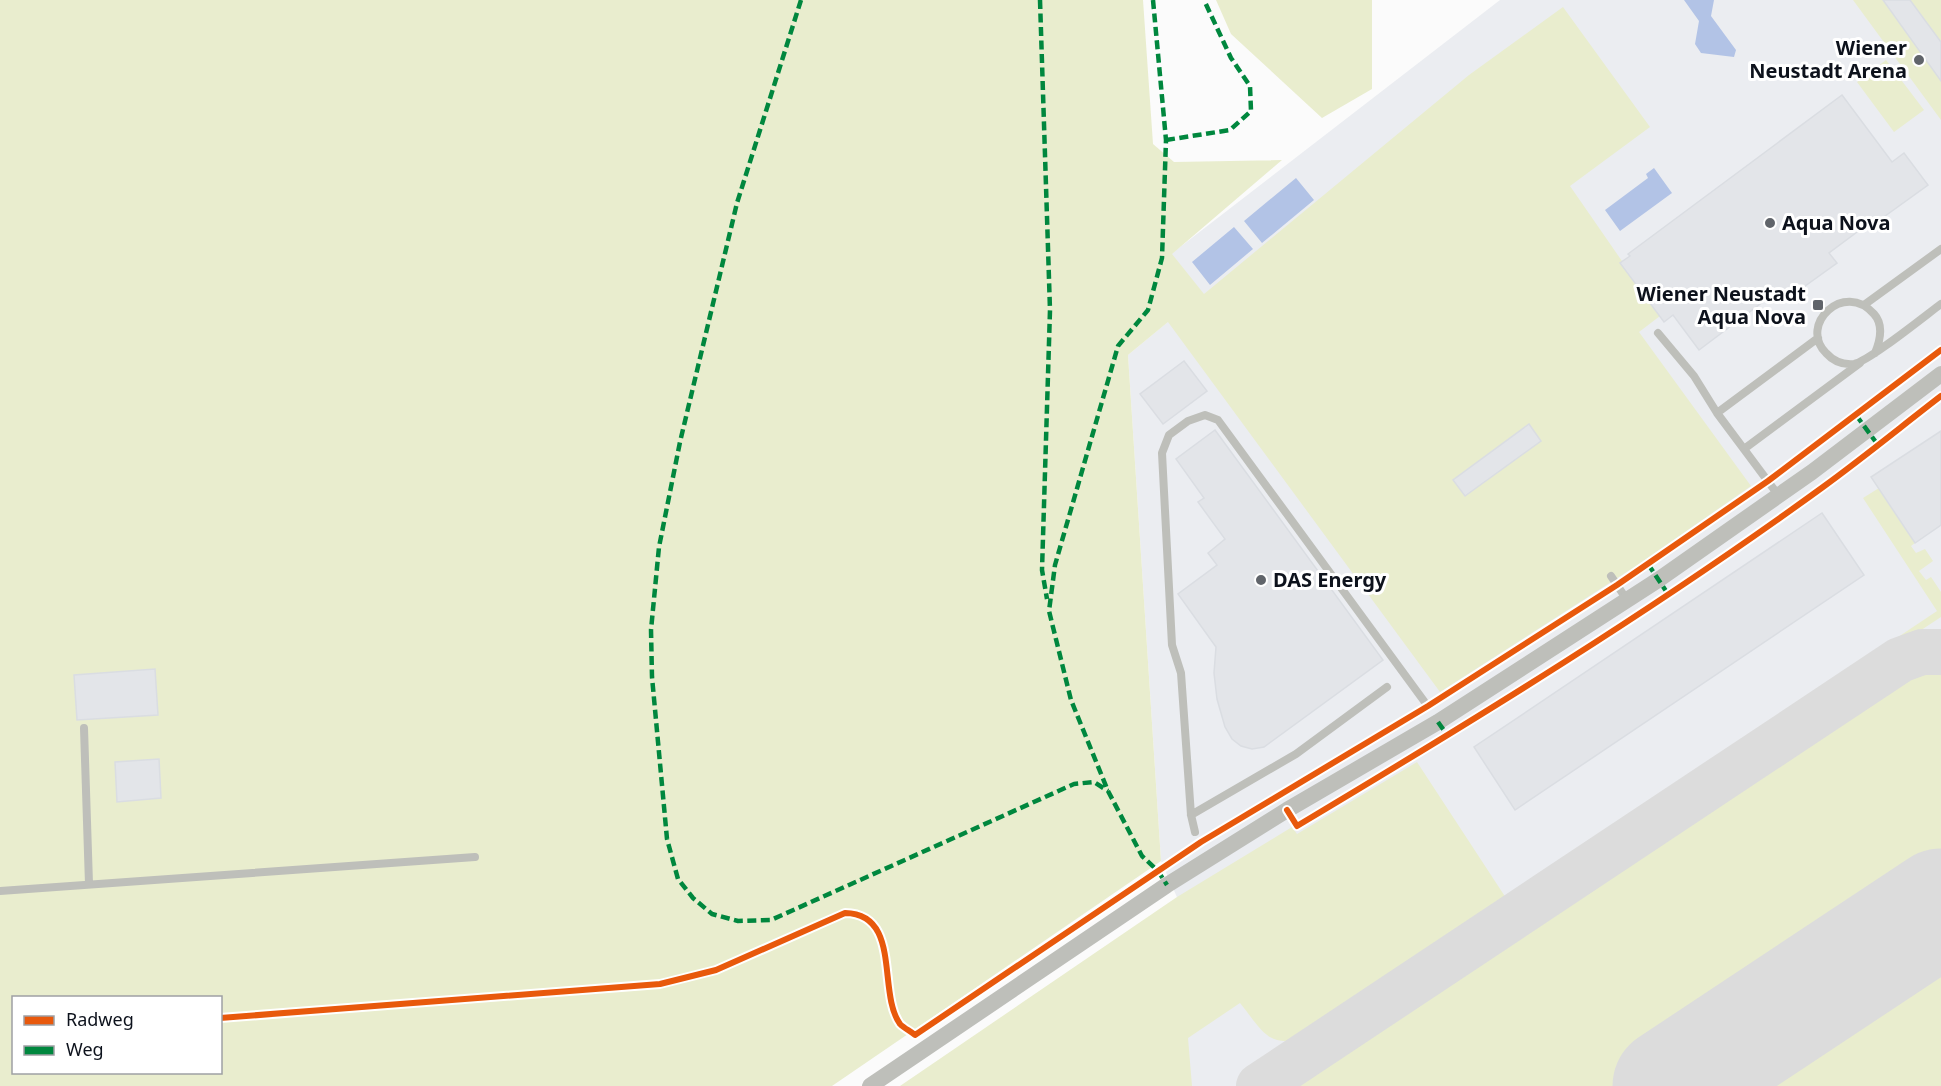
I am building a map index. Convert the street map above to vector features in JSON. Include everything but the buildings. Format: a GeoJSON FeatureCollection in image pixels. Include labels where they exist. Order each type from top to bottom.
{"type":"FeatureCollection","features":[{"type":"Feature","properties":{"kind":"street"},"geometry":{"type":"LineString","coordinates":[[870,1086],[1176,879],[1287,810],[1438,722],[1627,600],[1779,496],[1941,374]]}},
{"type":"Feature","properties":{"kind":"lane"},"geometry":{"type":"LineString","coordinates":[[1864,305],[1941,249]]}},
{"type":"Feature","properties":{"kind":"lane"},"geometry":{"type":"LineString","coordinates":[[1861,362],[1841,364],[1831,359],[1822,349],[1818,338],[1818,326],[1824,314],[1840,302],[1852,301],[1864,305],[1876,316],[1881,329],[1875,353]]}},
{"type":"Feature","properties":{"kind":"lane"},"geometry":{"type":"LineString","coordinates":[[1744,449],[1941,304]]}},
{"type":"Feature","properties":{"kind":"lane"},"geometry":{"type":"LineString","coordinates":[[1658,333],[1694,376],[1717,413],[1779,496]]}},
{"type":"Feature","properties":{"kind":"lane"},"geometry":{"type":"LineString","coordinates":[[1717,413],[1818,338]]}},
{"type":"Feature","properties":{"kind":"lane"},"geometry":{"type":"LineString","coordinates":[[1195,832],[1191,815],[1181,673],[1172,645],[1162,453],[1169,435],[1188,421],[1205,415],[1218,420],[1424,701]]}},
{"type":"Feature","properties":{"kind":"lane"},"geometry":{"type":"LineString","coordinates":[[1611,576],[1627,600]]}},
{"type":"Feature","properties":{"kind":"lane"},"geometry":{"type":"LineString","coordinates":[[1191,815],[1296,754],[1387,687]]}},
{"type":"Feature","properties":{"kind":"lane"},"geometry":{"type":"LineString","coordinates":[[84,728],[89,884]]}},
{"type":"Feature","properties":{"kind":"lane"},"geometry":{"type":"LineString","coordinates":[[0,891],[475,857]]}},
{"type":"Feature","properties":{"kind":"shaded area"},"geometry":{"type":"Polygon","coordinates":[[[1500,0],[1941,0],[1941,1086],[913,1086],[1180,904],[1161,861],[1128,355],[1169,321],[1171,254],[1500,0]]]}},
{"type":"Feature","properties":{"kind":"green space"},"geometry":{"type":"Polygon","coordinates":[[[0,0],[1143,0],[1153,144],[1174,162],[1282,160],[1172,254],[1204,294],[1469,75],[1563,7],[1650,127],[1570,186],[1660,316],[1639,332],[1751,486],[1639,564],[1440,692],[1168,322],[1128,355],[1161,861],[832,1086],[0,1086],[0,0]]]}},
{"type":"Feature","properties":{"kind":"green space"},"geometry":{"type":"Polygon","coordinates":[[[1216,0],[1372,0],[1372,89],[1322,118],[1231,34],[1216,0]]]}},
{"type":"Feature","properties":{"kind":"green space","name":"Wiener Neustadt Arena"},"geometry":{"type":"Polygon","coordinates":[[[1853,0],[1941,0],[1941,120],[1853,0]]]}},
{"type":"Feature","properties":{"kind":"green space"},"geometry":{"type":"Polygon","coordinates":[[[1886,60],[1924,110],[1894,132],[1857,82],[1886,60]]]}},
{"type":"Feature","properties":{"kind":"green space"},"geometry":{"type":"Polygon","coordinates":[[[1879,488],[1915,543],[1911,546],[1916,553],[1925,549],[1933,561],[1919,571],[1926,580],[1931,577],[1941,592],[1941,617],[1789,717],[1785,716],[1786,712],[1937,611],[1863,498],[1879,488]]]}},
{"type":"Feature","properties":{"kind":"green space"},"geometry":{"type":"Polygon","coordinates":[[[1907,671],[1927,674],[1941,672],[1941,871],[1618,1086],[1284,1086],[1907,671]]]}},
{"type":"Feature","properties":{"kind":"green space"},"geometry":{"type":"Polygon","coordinates":[[[1716,758],[1720,760],[1720,763],[1310,1036],[1296,1040],[1275,1040],[1261,1030],[1240,1003],[1188,1038],[1192,1086],[900,1086],[1177,897],[1292,827],[1297,834],[1417,762],[1506,898],[1716,758]]]}},
{"type":"Feature","properties":{"kind":"green space"},"geometry":{"type":"Polygon","coordinates":[[[1941,943],[1941,1086],[1725,1086],[1941,943]]]}},
{"type":"Feature","properties":{"kind":"water"},"geometry":{"type":"Polygon","coordinates":[[[1684,0],[1714,0],[1711,16],[1736,50],[1734,57],[1701,53],[1695,44],[1699,21],[1684,0]]]}},
{"type":"Feature","properties":{"kind":"water"},"geometry":{"type":"Polygon","coordinates":[[[1654,168],[1672,193],[1620,231],[1605,210],[1648,178],[1646,174],[1654,168]]]}},
{"type":"Feature","properties":{"kind":"water"},"geometry":{"type":"Polygon","coordinates":[[[1296,178],[1314,200],[1262,243],[1244,221],[1296,178]]]}},
{"type":"Feature","properties":{"kind":"water"},"geometry":{"type":"Polygon","coordinates":[[[1234,227],[1253,249],[1210,285],[1192,262],[1234,227]]]}},
{"type":"Feature","properties":{"kind":"taxiway"},"geometry":{"type":"LineString","coordinates":[[1259,1086],[1900,660],[1922,652],[1941,652]]}},
{"type":"Feature","properties":{"kind":"runway"},"geometry":{"type":"LineString","coordinates":[[1671,1086],[1941,907]]}},
{"type":"Feature","properties":{"kind":"marked path"},"geometry":{"type":"LineString","coordinates":[[801,0],[737,203],[680,442],[659,547],[651,630],[652,677],[667,839],[678,879],[693,898],[712,914],[738,921],[771,920],[1074,784],[1094,782],[1108,791]]}},
{"type":"Feature","properties":{"kind":"marked path"},"geometry":{"type":"LineString","coordinates":[[1040,0],[1050,310],[1042,570],[1047,599]]}},
{"type":"Feature","properties":{"kind":"marked path"},"geometry":{"type":"LineString","coordinates":[[1153,0],[1166,140],[1162,258],[1148,310],[1118,346],[1055,565],[1049,611],[1071,700],[1108,791],[1142,856],[1158,871],[1167,885]]}},
{"type":"Feature","properties":{"kind":"marked path"},"geometry":{"type":"LineString","coordinates":[[1166,140],[1230,130],[1251,111],[1250,86],[1231,58],[1204,0]]}},
{"type":"Feature","properties":{"kind":"marked path"},"geometry":{"type":"LineString","coordinates":[[1856,415],[1878,445]]}},
{"type":"Feature","properties":{"kind":"marked path"},"geometry":{"type":"LineString","coordinates":[[1648,564],[1668,594]]}},
{"type":"Feature","properties":{"kind":"marked path"},"geometry":{"type":"LineString","coordinates":[[1438,722],[1448,736]]}},
{"type":"Feature","properties":{"kind":"cycle path"},"geometry":{"type":"LineString","coordinates":[[222,1018],[660,984],[716,970],[845,913],[863,917],[874,926],[881,940],[885,957],[893,1010],[900,1024],[915,1035],[1201,842],[1428,706],[1617,585],[1768,481],[1941,350]]}},
{"type":"Feature","properties":{"kind":"cycle path"},"geometry":{"type":"LineString","coordinates":[[1287,810],[1297,826],[1564,662],[1695,577],[1759,532],[1838,476],[1941,396]]}},
{"type":"Feature","properties":{"kind":"place","name":"Wiener Neustadt Arena"},"geometry":{"type":"Point","coordinates":[1919,60]}},
{"type":"Feature","properties":{"kind":"place","name":"Aqua Nova"},"geometry":{"type":"Point","coordinates":[1770,223]}},
{"type":"Feature","properties":{"kind":"place","name":"Wiener Neustadt Aqua Nova"},"geometry":{"type":"Point","coordinates":[1818,305]}},
{"type":"Feature","properties":{"kind":"place","name":"DAS Energy"},"geometry":{"type":"Point","coordinates":[1261,580]}}]}
